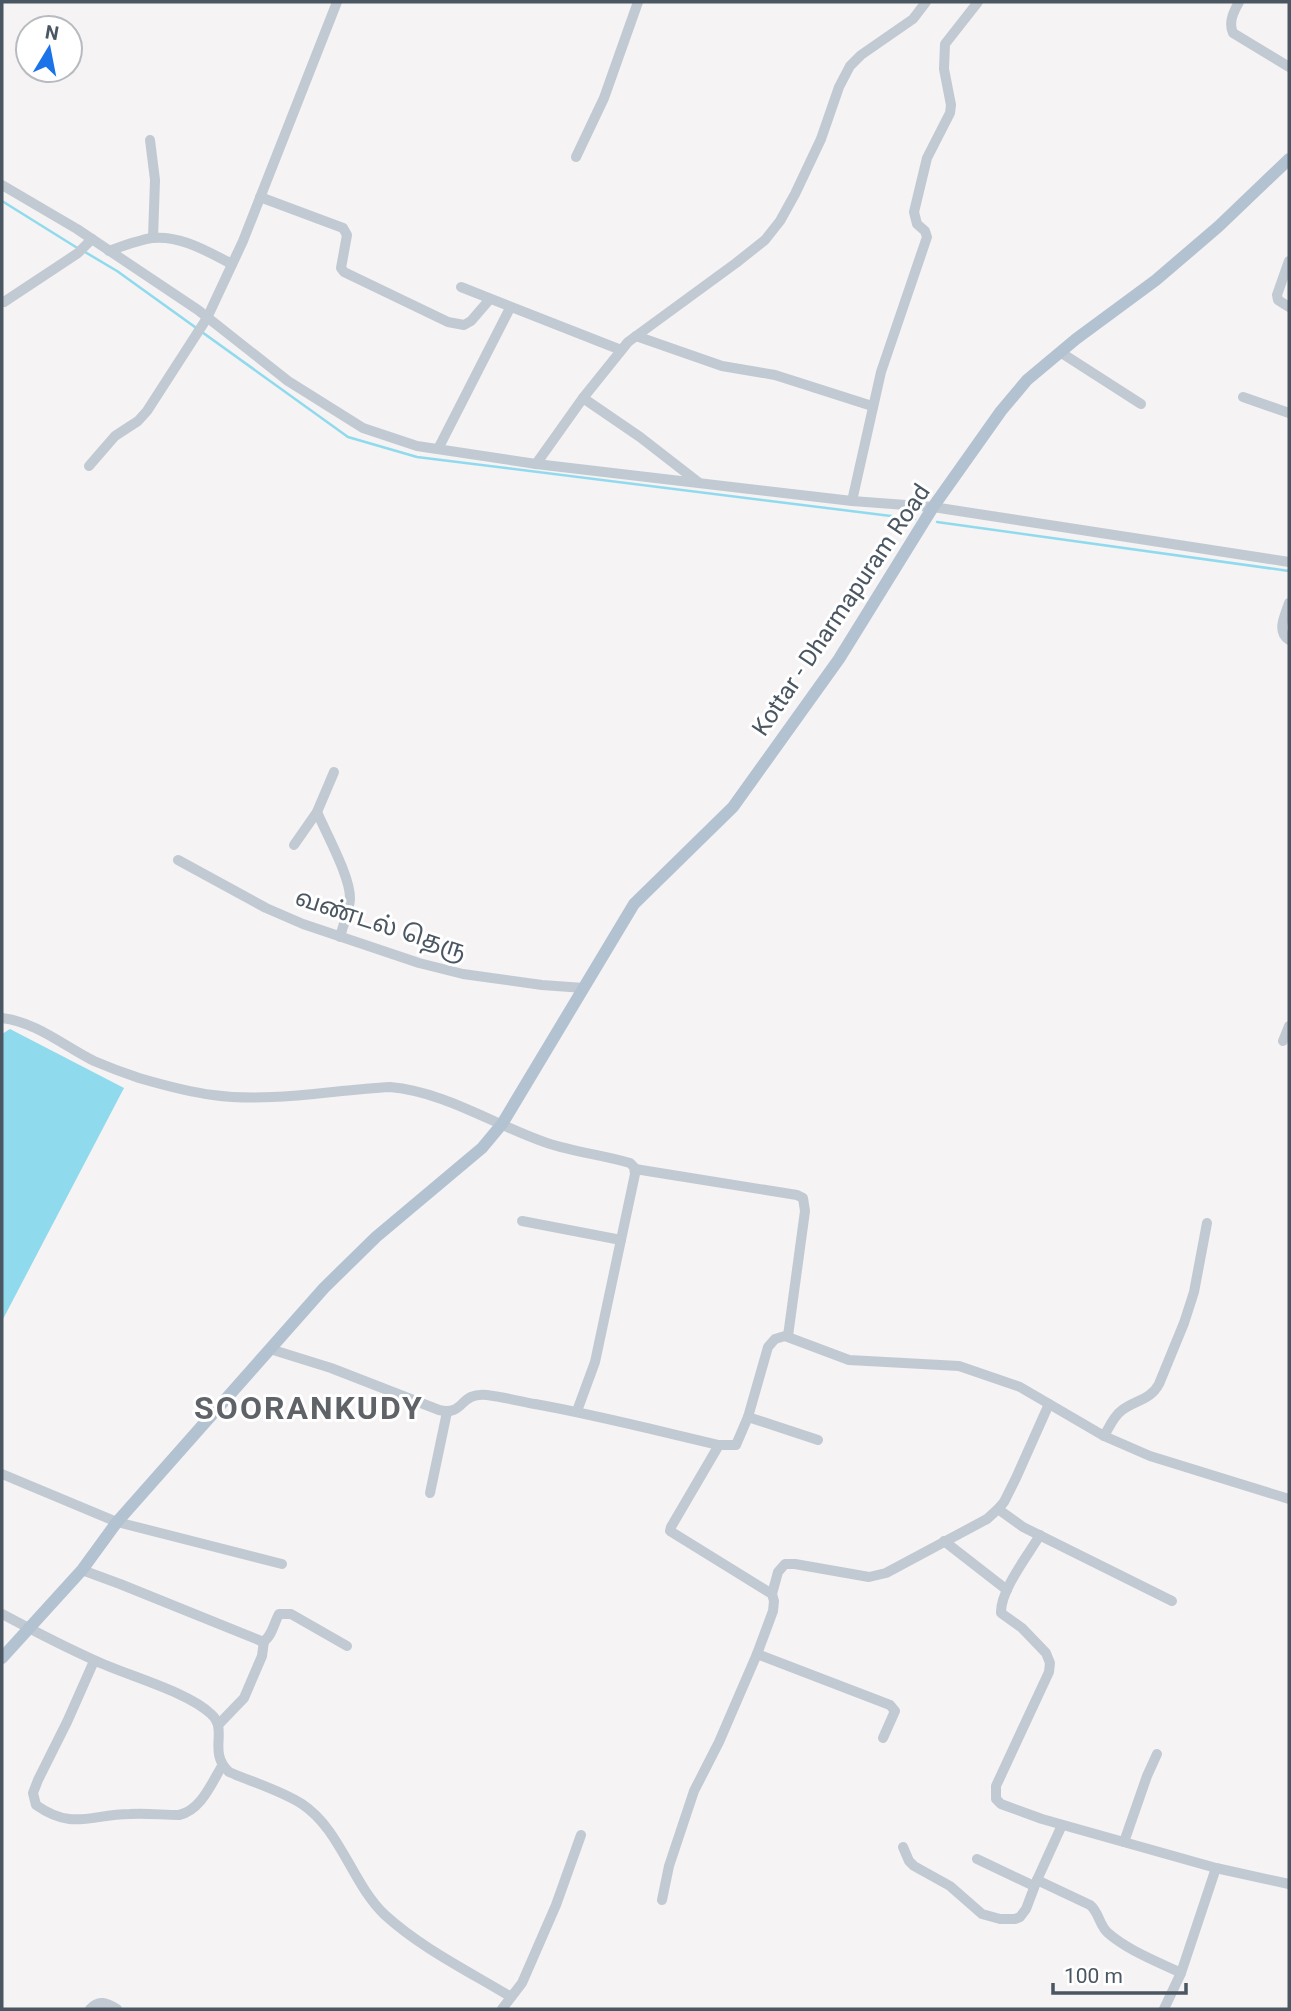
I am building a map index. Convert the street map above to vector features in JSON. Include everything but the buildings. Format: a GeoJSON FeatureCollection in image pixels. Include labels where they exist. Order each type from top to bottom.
{"type":"FeatureCollection","features":[{"type":"Feature","properties":{"kind":"main road","name":"Kottar - Dharmapuram Road"},"geometry":{"type":"LineString","coordinates":[[2,1658],[82,1570],[117,1522],[324,1288],[376,1237],[482,1148],[502,1124],[634,904],[733,807],[839,659],[933,507],[1001,411],[1027,380],[1156,280],[1219,226],[1289,159]]}},
{"type":"Feature","properties":{"kind":"street"},"geometry":{"type":"LineString","coordinates":[[89,466],[115,436],[148,411],[203,324],[260,197],[337,2]]}},
{"type":"Feature","properties":{"kind":"street"},"geometry":{"type":"LineString","coordinates":[[576,157],[604,98],[638,2]]}},
{"type":"Feature","properties":{"kind":"street"},"geometry":{"type":"LineString","coordinates":[[536,464],[621,349],[765,240],[795,194],[821,139],[839,87],[850,66],[861,55],[913,19],[926,2]]}},
{"type":"Feature","properties":{"kind":"street"},"geometry":{"type":"LineString","coordinates":[[852,501],[881,372],[927,237],[914,212],[928,158],[950,113],[944,69],[945,44],[978,2]]}},
{"type":"Feature","properties":{"kind":"street"},"geometry":{"type":"LineString","coordinates":[[1239,2],[1231,20],[1230,28],[1233,33],[1289,67]]}},
{"type":"Feature","properties":{"kind":"street"},"geometry":{"type":"LineString","coordinates":[[150,139],[155,180],[153,238]]}},
{"type":"Feature","properties":{"kind":"street"},"geometry":{"type":"LineString","coordinates":[[2,185],[108,250],[203,324],[288,381],[363,428],[418,446],[536,464],[852,501],[933,507],[1289,562]]}},
{"type":"Feature","properties":{"kind":"street"},"geometry":{"type":"LineString","coordinates":[[260,197],[343,228],[347,235],[341,268],[344,272],[448,322],[464,325],[471,321],[489,299]]}},
{"type":"Feature","properties":{"kind":"street"},"geometry":{"type":"LineString","coordinates":[[108,250],[153,238],[168,239],[192,245],[232,264]]}},
{"type":"Feature","properties":{"kind":"street"},"geometry":{"type":"LineString","coordinates":[[4,302],[78,253],[91,241]]}},
{"type":"Feature","properties":{"kind":"street"},"geometry":{"type":"LineString","coordinates":[[1289,261],[1277,295],[1278,300],[1289,307]]}},
{"type":"Feature","properties":{"kind":"street"},"geometry":{"type":"LineString","coordinates":[[461,287],[621,349]]}},
{"type":"Feature","properties":{"kind":"street"},"geometry":{"type":"LineString","coordinates":[[438,449],[510,308]]}},
{"type":"Feature","properties":{"kind":"street"},"geometry":{"type":"LineString","coordinates":[[636,336],[722,366],[775,375],[872,406]]}},
{"type":"Feature","properties":{"kind":"street"},"geometry":{"type":"LineString","coordinates":[[1060,352],[1141,404]]}},
{"type":"Feature","properties":{"kind":"street"},"geometry":{"type":"LineString","coordinates":[[1243,397],[1289,413]]}},
{"type":"Feature","properties":{"kind":"street"},"geometry":{"type":"LineString","coordinates":[[583,398],[699,482]]}},
{"type":"Feature","properties":{"kind":"street"},"geometry":{"type":"LineString","coordinates":[[1289,603],[1281,630],[1289,640]]}},
{"type":"Feature","properties":{"kind":"street"},"geometry":{"type":"LineString","coordinates":[[294,845],[317,812],[334,772]]}},
{"type":"Feature","properties":{"kind":"street"},"geometry":{"type":"LineString","coordinates":[[317,812],[349,892],[349,906],[340,937]]}},
{"type":"Feature","properties":{"kind":"street","name":"வண்டல் தெரு"},"geometry":{"type":"LineString","coordinates":[[178,860],[266,908],[303,924],[419,964],[463,974],[584,988]]}},
{"type":"Feature","properties":{"kind":"street"},"geometry":{"type":"LineString","coordinates":[[2,1018],[27,1024],[106,1065],[139,1078],[189,1090],[213,1095],[284,1096],[404,1088],[432,1095],[548,1143],[628,1162],[635,1169],[797,1195],[803,1198],[805,1211],[788,1336]]}},
{"type":"Feature","properties":{"kind":"street"},"geometry":{"type":"LineString","coordinates":[[1283,1041],[1289,1026]]}},
{"type":"Feature","properties":{"kind":"street"},"geometry":{"type":"LineString","coordinates":[[577,1411],[595,1362],[635,1169]]}},
{"type":"Feature","properties":{"kind":"street"},"geometry":{"type":"LineString","coordinates":[[522,1220],[621,1240]]}},
{"type":"Feature","properties":{"kind":"street"},"geometry":{"type":"LineString","coordinates":[[1104,1436],[1117,1414],[1149,1397],[1159,1384],[1194,1292],[1207,1223]]}},
{"type":"Feature","properties":{"kind":"street"},"geometry":{"type":"LineString","coordinates":[[270,1349],[331,1368],[447,1412],[456,1410],[468,1397],[477,1395],[577,1411],[719,1445],[736,1445],[748,1417],[768,1347],[775,1339],[788,1336],[849,1360],[959,1366],[1020,1387],[1104,1436],[1150,1456],[1289,1499]]}},
{"type":"Feature","properties":{"kind":"street"},"geometry":{"type":"LineString","coordinates":[[662,1900],[668,1866],[694,1791],[719,1742],[773,1611],[772,1594],[778,1572],[785,1564],[795,1564],[869,1577],[886,1573],[987,1519],[998,1509],[1016,1478],[1049,1404]]}},
{"type":"Feature","properties":{"kind":"street"},"geometry":{"type":"LineString","coordinates":[[430,1493],[447,1412]]}},
{"type":"Feature","properties":{"kind":"street"},"geometry":{"type":"LineString","coordinates":[[748,1417],[818,1440]]}},
{"type":"Feature","properties":{"kind":"street"},"geometry":{"type":"LineString","coordinates":[[719,1445],[670,1531],[772,1594]]}},
{"type":"Feature","properties":{"kind":"street"},"geometry":{"type":"LineString","coordinates":[[2,1474],[117,1522],[282,1564]]}},
{"type":"Feature","properties":{"kind":"street"},"geometry":{"type":"LineString","coordinates":[[998,1509],[1023,1527],[1172,1601]]}},
{"type":"Feature","properties":{"kind":"street"},"geometry":{"type":"LineString","coordinates":[[1040,1535],[1007,1590],[1001,1614],[1022,1628],[1048,1657],[1049,1672],[996,1786],[996,1799],[1001,1804],[1062,1825],[1216,1868],[1289,1884]]}},
{"type":"Feature","properties":{"kind":"street"},"geometry":{"type":"LineString","coordinates":[[944,1541],[1007,1590]]}},
{"type":"Feature","properties":{"kind":"street"},"geometry":{"type":"LineString","coordinates":[[82,1570],[264,1641]]}},
{"type":"Feature","properties":{"kind":"street"},"geometry":{"type":"LineString","coordinates":[[264,1641],[269,1638],[279,1614],[284,1613],[347,1646]]}},
{"type":"Feature","properties":{"kind":"street"},"geometry":{"type":"LineString","coordinates":[[2,1614],[94,1661],[184,1696],[213,1715],[219,1724],[219,1760],[222,1766],[229,1772],[304,1805],[327,1830],[368,1895],[384,1914],[414,1938],[511,1997]]}},
{"type":"Feature","properties":{"kind":"street"},"geometry":{"type":"LineString","coordinates":[[219,1724],[244,1698],[262,1656],[264,1641]]}},
{"type":"Feature","properties":{"kind":"street"},"geometry":{"type":"LineString","coordinates":[[757,1654],[893,1706],[894,1712],[883,1738]]}},
{"type":"Feature","properties":{"kind":"street"},"geometry":{"type":"LineString","coordinates":[[94,1661],[38,1780],[33,1793],[36,1805],[65,1819],[76,1821],[129,1814],[179,1815],[195,1807],[222,1766]]}},
{"type":"Feature","properties":{"kind":"street"},"geometry":{"type":"LineString","coordinates":[[1124,1842],[1157,1755]]}},
{"type":"Feature","properties":{"kind":"street"},"geometry":{"type":"LineString","coordinates":[[904,1847],[914,1866],[950,1886],[973,1908],[991,1917],[1015,1919],[1026,1909],[1062,1825]]}},
{"type":"Feature","properties":{"kind":"street"},"geometry":{"type":"LineString","coordinates":[[502,2009],[522,1983],[556,1905],[581,1835]]}},
{"type":"Feature","properties":{"kind":"street"},"geometry":{"type":"LineString","coordinates":[[977,1859],[1090,1905],[1095,1909],[1105,1931],[1125,1945],[1181,1973]]}},
{"type":"Feature","properties":{"kind":"street"},"geometry":{"type":"LineString","coordinates":[[1164,2009],[1181,1973],[1216,1868]]}},
{"type":"Feature","properties":{"kind":"street"},"geometry":{"type":"LineString","coordinates":[[90,2009],[102,2002],[117,2009]]}},
{"type":"Feature","properties":{"kind":"water"},"geometry":{"type":"Polygon","coordinates":[[[10,1029],[124,1088],[2,1321],[2,1034],[10,1029]]]}},
{"type":"Feature","properties":{"kind":"waterway"},"geometry":{"type":"LineString","coordinates":[[2,201],[79,249]]}},
{"type":"Feature","properties":{"kind":"waterway"},"geometry":{"type":"LineString","coordinates":[[85,252],[117,271],[348,437],[417,457],[915,519]]}},
{"type":"Feature","properties":{"kind":"waterway"},"geometry":{"type":"LineString","coordinates":[[937,522],[1289,571]]}},
{"type":"Feature","properties":{"kind":"district","name":"SOORANKUDY"},"geometry":{"type":"Point","coordinates":[309,1408]}}]}
